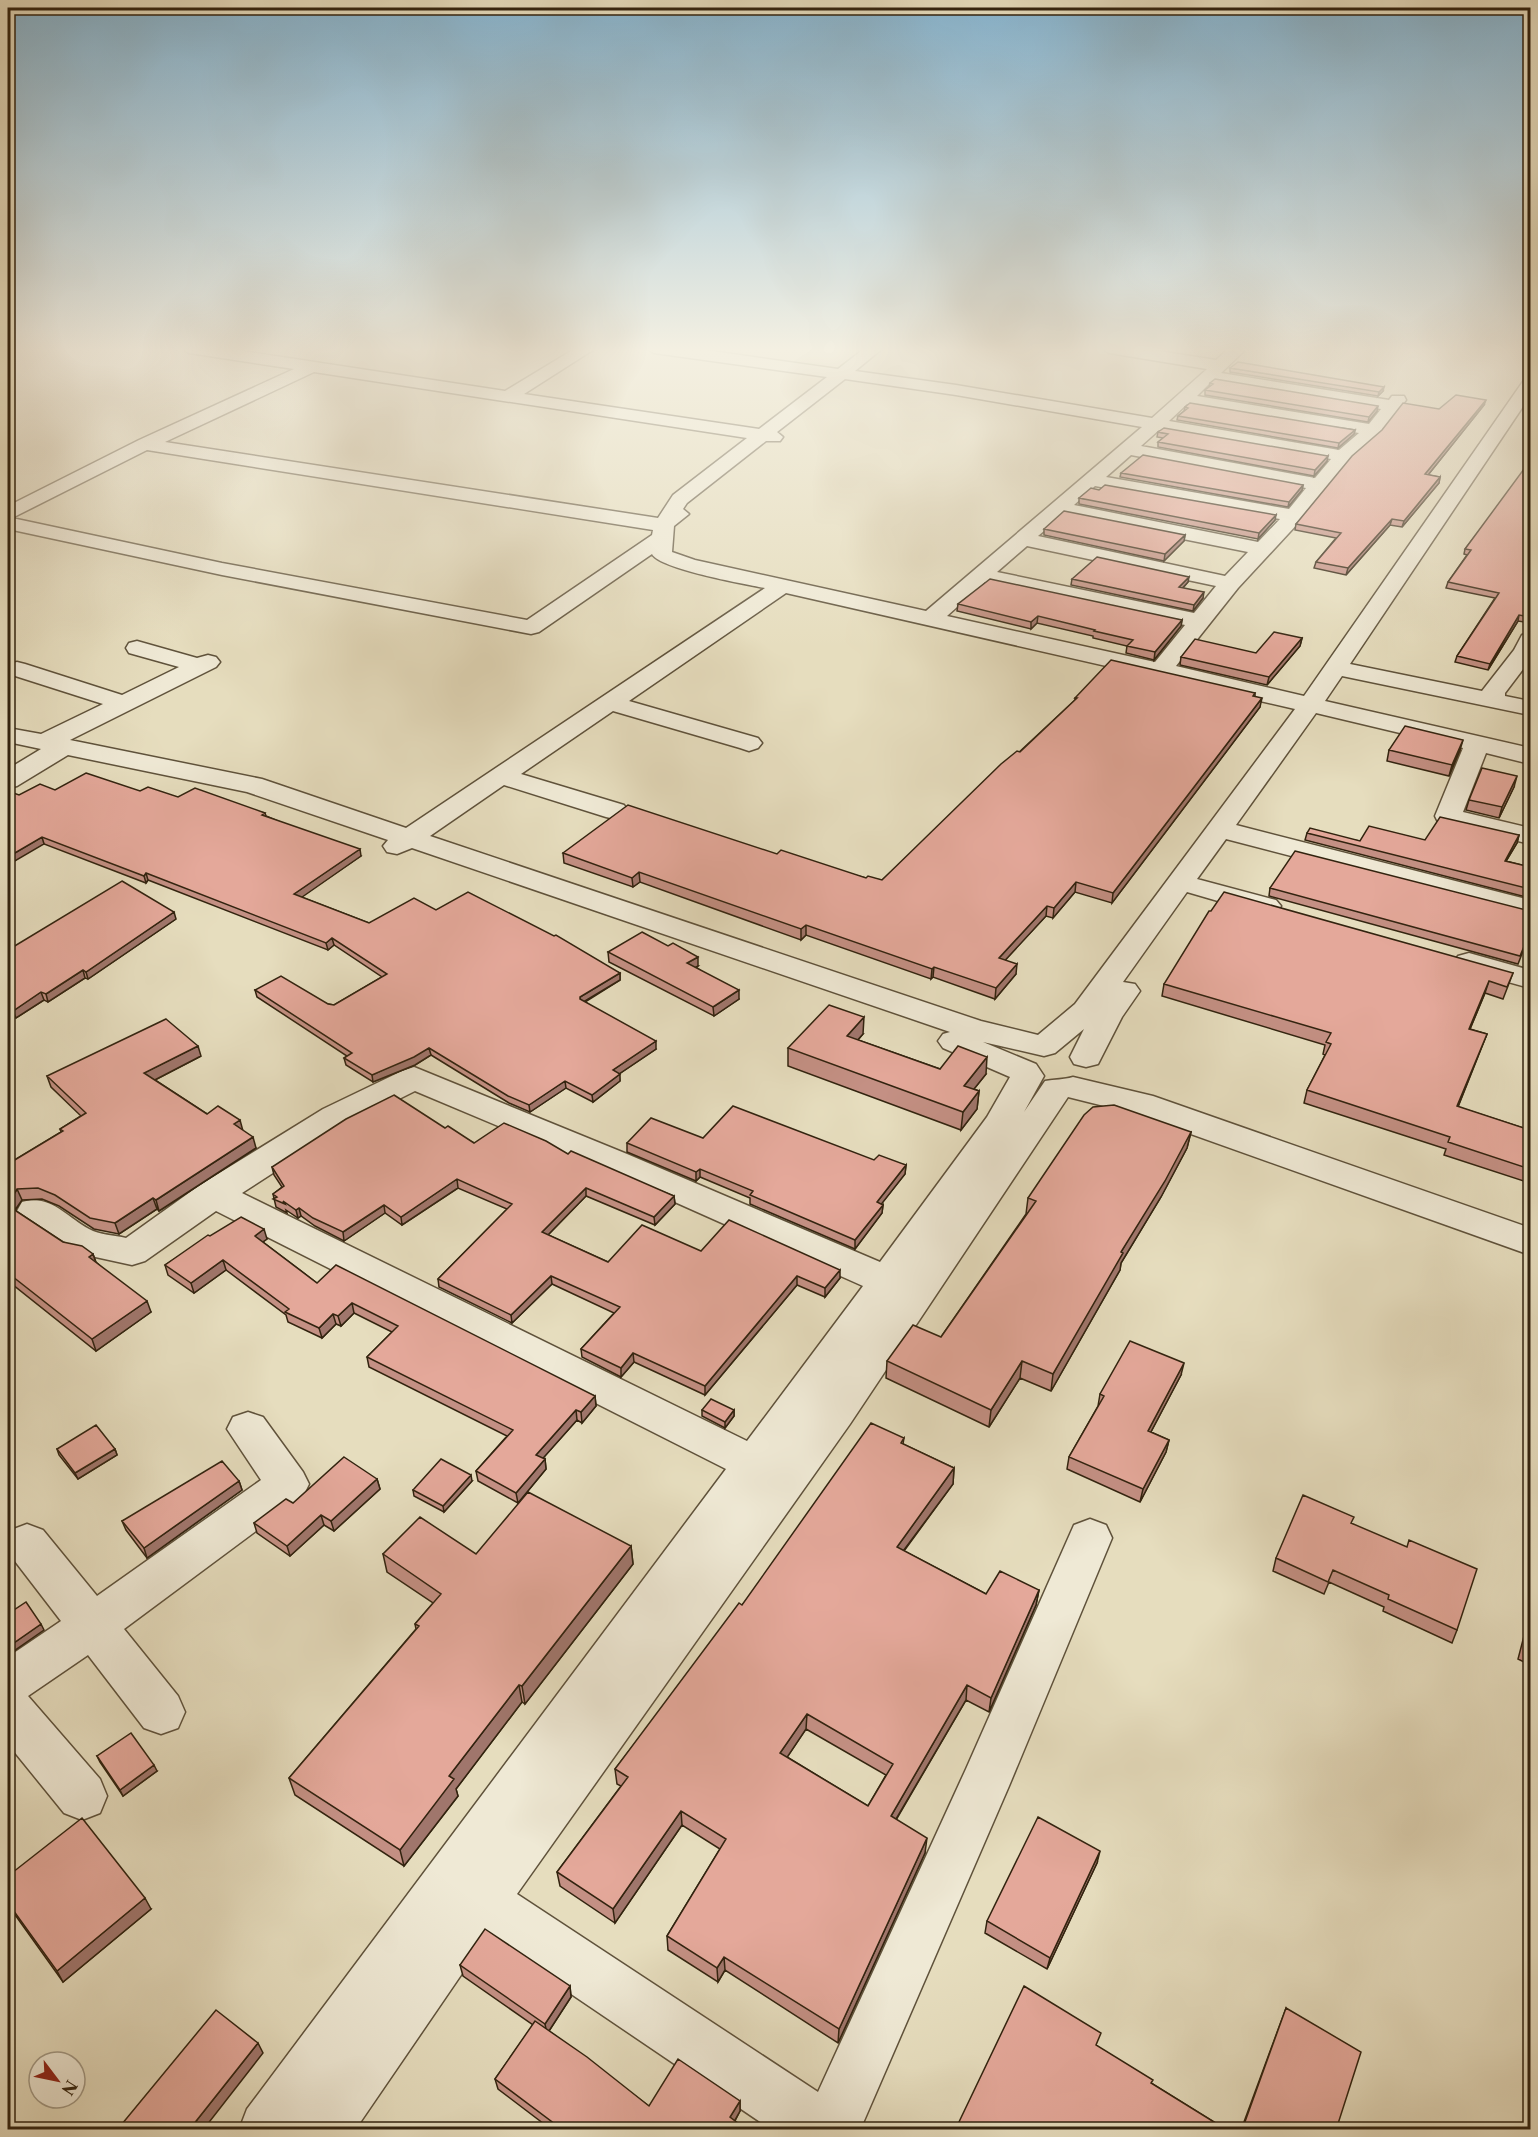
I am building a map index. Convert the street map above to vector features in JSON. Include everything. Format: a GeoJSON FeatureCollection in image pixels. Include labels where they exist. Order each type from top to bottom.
{"type":"FeatureCollection","features":[{"type":"Feature","properties":{"kind":"street"},"geometry":{"type":"LineString","coordinates":[[8,513],[138,448]]}},
{"type":"Feature","properties":{"kind":"street"},"geometry":{"type":"LineString","coordinates":[[167,448],[661,532]]}},
{"type":"Feature","properties":{"kind":"street"},"geometry":{"type":"LineString","coordinates":[[8,523],[222,569],[531,627],[661,532],[688,500],[755,448]]}},
{"type":"Feature","properties":{"kind":"street"},"geometry":{"type":"LineString","coordinates":[[1296,448],[1343,456]]}},
{"type":"Feature","properties":{"kind":"street"},"geometry":{"type":"LineString","coordinates":[[1161,670],[1230,583],[1294,516],[1343,456],[1353,448]]}},
{"type":"Feature","properties":{"kind":"street"},"geometry":{"type":"LineString","coordinates":[[268,2130],[755,1464],[1001,1122],[1058,1070],[1106,1017],[1236,833],[1488,448]]}},
{"type":"Feature","properties":{"kind":"street"},"geometry":{"type":"LineString","coordinates":[[320,2130],[480,1901],[835,1413],[1058,1070],[1086,1011],[1317,707],[1350,671],[1499,448]]}},
{"type":"Feature","properties":{"kind":"street"},"geometry":{"type":"LineString","coordinates":[[931,618],[1127,449],[1319,485]]}},
{"type":"Feature","properties":{"kind":"street"},"geometry":{"type":"LineString","coordinates":[[1091,480],[1294,516]]}},
{"type":"Feature","properties":{"kind":"street"},"geometry":{"type":"LineString","coordinates":[[1059,508],[1262,549]]}},
{"type":"Feature","properties":{"kind":"street"},"geometry":{"type":"LineString","coordinates":[[661,532],[662,555],[690,565],[1161,670],[1530,756]]}},
{"type":"Feature","properties":{"kind":"street"},"geometry":{"type":"LineString","coordinates":[[1022,539],[1230,583]]}},
{"type":"Feature","properties":{"kind":"street"},"geometry":{"type":"LineString","coordinates":[[980,575],[1200,621]]}},
{"type":"Feature","properties":{"kind":"street"},"geometry":{"type":"LineString","coordinates":[[401,843],[784,585]]}},
{"type":"Feature","properties":{"kind":"street"},"geometry":{"type":"LineString","coordinates":[[8,780],[123,703],[203,664],[137,648]]}},
{"type":"Feature","properties":{"kind":"street"},"geometry":{"type":"LineString","coordinates":[[1494,701],[1493,692],[1529,648]]}},
{"type":"Feature","properties":{"kind":"street"},"geometry":{"type":"LineString","coordinates":[[11,668],[123,703]]}},
{"type":"Feature","properties":{"kind":"street"},"geometry":{"type":"LineString","coordinates":[[1350,671],[1530,708]]}},
{"type":"Feature","properties":{"kind":"street"},"geometry":{"type":"LineString","coordinates":[[610,703],[748,743]]}},
{"type":"Feature","properties":{"kind":"street"},"geometry":{"type":"LineString","coordinates":[[8,735],[243,802],[401,843],[961,1043],[1148,1093],[1530,1224]]}},
{"type":"Feature","properties":{"kind":"street"},"geometry":{"type":"LineString","coordinates":[[1477,744],[1448,816],[1530,836]]}},
{"type":"Feature","properties":{"kind":"street"},"geometry":{"type":"LineString","coordinates":[[8,747],[54,748]]}},
{"type":"Feature","properties":{"kind":"street"},"geometry":{"type":"LineString","coordinates":[[501,776],[615,811]]}},
{"type":"Feature","properties":{"kind":"street"},"geometry":{"type":"LineString","coordinates":[[1236,833],[1530,909]]}},
{"type":"Feature","properties":{"kind":"street"},"geometry":{"type":"LineString","coordinates":[[1198,887],[1290,912]]}},
{"type":"Feature","properties":{"kind":"street"},"geometry":{"type":"LineString","coordinates":[[1439,954],[1530,979]]}},
{"type":"Feature","properties":{"kind":"street"},"geometry":{"type":"LineString","coordinates":[[1058,1070],[1141,1104],[1530,1242]]}},
{"type":"Feature","properties":{"kind":"street"},"geometry":{"type":"LineString","coordinates":[[35,1211],[81,1242],[132,1252],[168,1229],[213,1194],[335,1117],[414,1078],[615,1162],[887,1281]]}},
{"type":"Feature","properties":{"kind":"street"},"geometry":{"type":"LineString","coordinates":[[213,1194],[755,1464]]}},
{"type":"Feature","properties":{"kind":"street"},"geometry":{"type":"LineString","coordinates":[[8,1683],[92,1626],[288,1484],[248,1429]]}},
{"type":"Feature","properties":{"kind":"street"},"geometry":{"type":"LineString","coordinates":[[830,2130],[984,1786],[1090,1538]]}},
{"type":"Feature","properties":{"kind":"street"},"geometry":{"type":"LineString","coordinates":[[27,1543],[161,1712]]}},
{"type":"Feature","properties":{"kind":"street"},"geometry":{"type":"LineString","coordinates":[[8,1708],[82,1796]]}},
{"type":"Feature","properties":{"kind":"street"},"geometry":{"type":"LineString","coordinates":[[480,1901],[824,2130]]}},
{"type":"Feature","properties":{"kind":"building"},"geometry":{"type":"Polygon","coordinates":[[[1190,448],[1280,448],[1328,456],[1315,470],[1190,448]]]}},
{"type":"Feature","properties":{"kind":"building"},"geometry":{"type":"Polygon","coordinates":[[[1362,448],[1447,448],[1425,474],[1440,477],[1404,521],[1392,519],[1348,568],[1316,562],[1341,533],[1296,524],[1352,456],[1362,448]]]}},
{"type":"Feature","properties":{"kind":"building"},"geometry":{"type":"Polygon","coordinates":[[[1143,455],[1303,485],[1289,502],[1121,473],[1143,455]]]}},
{"type":"Feature","properties":{"kind":"building"},"geometry":{"type":"Polygon","coordinates":[[[1527,465],[1530,466],[1530,617],[1519,615],[1490,664],[1457,656],[1499,593],[1448,582],[1471,550],[1465,549],[1527,465]]]}},
{"type":"Feature","properties":{"kind":"building"},"geometry":{"type":"Polygon","coordinates":[[[1105,485],[1276,515],[1259,533],[1079,498],[1091,488],[1099,490],[1105,485]]]}},
{"type":"Feature","properties":{"kind":"building"},"geometry":{"type":"Polygon","coordinates":[[[1064,511],[1185,535],[1165,554],[1044,529],[1064,511]]]}},
{"type":"Feature","properties":{"kind":"building"},"geometry":{"type":"Polygon","coordinates":[[[1097,557],[1189,577],[1179,587],[1204,592],[1194,605],[1072,579],[1097,557]]]}},
{"type":"Feature","properties":{"kind":"building"},"geometry":{"type":"Polygon","coordinates":[[[990,579],[1182,620],[1155,652],[1127,646],[1133,640],[1038,616],[1031,622],[958,604],[990,579]]]}},
{"type":"Feature","properties":{"kind":"building"},"geometry":{"type":"Polygon","coordinates":[[[1274,632],[1302,638],[1269,677],[1181,657],[1195,639],[1256,653],[1274,632]]]}},
{"type":"Feature","properties":{"kind":"building"},"geometry":{"type":"Polygon","coordinates":[[[1111,660],[1255,693],[1253,696],[1262,698],[1113,893],[1076,882],[1054,908],[1047,906],[999,958],[1017,964],[996,988],[934,967],[932,969],[806,925],[801,929],[639,872],[632,878],[563,853],[628,805],[777,854],[781,850],[866,878],[868,876],[882,880],[1001,764],[1017,751],[1020,752],[1077,698],[1075,698],[1111,660]]]}},
{"type":"Feature","properties":{"kind":"building"},"geometry":{"type":"Polygon","coordinates":[[[1405,726],[1463,740],[1452,765],[1389,750],[1405,726]]]}},
{"type":"Feature","properties":{"kind":"building"},"geometry":{"type":"Polygon","coordinates":[[[1482,768],[1517,776],[1502,807],[1469,800],[1482,768]]]}},
{"type":"Feature","properties":{"kind":"building"},"geometry":{"type":"Polygon","coordinates":[[[86,773],[140,791],[148,787],[178,797],[195,788],[265,813],[262,815],[360,849],[294,894],[369,923],[414,898],[436,910],[468,892],[556,935],[620,973],[580,999],[656,1041],[613,1070],[620,1074],[592,1095],[565,1081],[529,1105],[508,1096],[429,1048],[372,1075],[344,1058],[352,1053],[255,990],[281,976],[328,1004],[334,1005],[387,974],[332,938],[326,943],[146,873],[144,876],[42,837],[8,857],[8,791],[19,795],[40,784],[55,790],[86,773]]]}},
{"type":"Feature","properties":{"kind":"building"},"geometry":{"type":"Polygon","coordinates":[[[1440,817],[1519,835],[1505,861],[1530,867],[1530,889],[1307,833],[1310,828],[1360,841],[1369,826],[1425,840],[1440,817]]]}},
{"type":"Feature","properties":{"kind":"building"},"geometry":{"type":"Polygon","coordinates":[[[1295,851],[1530,911],[1530,932],[1520,956],[1270,888],[1295,851]]]}},
{"type":"Feature","properties":{"kind":"building"},"geometry":{"type":"Polygon","coordinates":[[[122,881],[174,912],[86,972],[83,970],[46,994],[41,992],[13,1011],[8,1008],[8,950],[122,881]]]}},
{"type":"Feature","properties":{"kind":"building"},"geometry":{"type":"Polygon","coordinates":[[[1224,892],[1513,973],[1507,987],[1489,981],[1469,1029],[1487,1034],[1457,1106],[1530,1130],[1530,1169],[1448,1142],[1450,1137],[1307,1090],[1331,1044],[1326,1042],[1331,1033],[1164,984],[1209,911],[1224,892]]]}},
{"type":"Feature","properties":{"kind":"building"},"geometry":{"type":"Polygon","coordinates":[[[642,932],[668,946],[673,943],[698,957],[687,963],[739,990],[713,1007],[608,952],[642,932]]]}},
{"type":"Feature","properties":{"kind":"building"},"geometry":{"type":"Polygon","coordinates":[[[829,1005],[864,1017],[847,1036],[940,1069],[958,1046],[987,1057],[964,1086],[979,1091],[963,1112],[788,1048],[829,1005]]]}},
{"type":"Feature","properties":{"kind":"building"},"geometry":{"type":"Polygon","coordinates":[[[166,1019],[198,1046],[144,1073],[207,1114],[218,1106],[240,1120],[234,1124],[253,1137],[156,1200],[153,1198],[115,1223],[90,1218],[55,1195],[38,1188],[17,1189],[11,1199],[16,1211],[63,1242],[82,1246],[93,1254],[89,1257],[147,1301],[92,1339],[8,1273],[8,1164],[63,1131],[60,1129],[86,1113],[47,1076],[166,1019]]]}},
{"type":"Feature","properties":{"kind":"building"},"geometry":{"type":"Polygon","coordinates":[[[394,1095],[445,1128],[448,1126],[474,1143],[504,1123],[546,1141],[568,1154],[571,1151],[674,1196],[654,1217],[586,1188],[542,1232],[608,1262],[642,1225],[701,1251],[729,1220],[840,1270],[825,1288],[797,1276],[705,1386],[633,1353],[621,1368],[581,1349],[620,1307],[551,1276],[511,1315],[438,1279],[512,1204],[457,1179],[401,1217],[384,1205],[343,1232],[313,1218],[299,1208],[296,1210],[283,1201],[285,1204],[273,1199],[277,1197],[273,1194],[284,1186],[272,1167],[346,1119],[394,1095]]]}},
{"type":"Feature","properties":{"kind":"building"},"geometry":{"type":"Polygon","coordinates":[[[1114,1105],[1191,1132],[1053,1374],[1022,1361],[991,1410],[887,1361],[913,1325],[941,1337],[1036,1201],[1028,1198],[1084,1115],[1093,1107],[1114,1105]]]}},
{"type":"Feature","properties":{"kind":"building"},"geometry":{"type":"Polygon","coordinates":[[[733,1106],[874,1160],[879,1155],[906,1165],[877,1202],[883,1205],[855,1240],[750,1195],[753,1191],[700,1169],[696,1172],[627,1143],[651,1118],[703,1138],[733,1106]]]}},
{"type":"Feature","properties":{"kind":"building"},"geometry":{"type":"Polygon","coordinates":[[[241,1217],[264,1229],[255,1236],[317,1283],[336,1265],[595,1396],[581,1412],[576,1410],[536,1455],[545,1459],[516,1493],[476,1471],[513,1430],[367,1357],[398,1326],[352,1303],[338,1316],[333,1314],[319,1328],[285,1312],[289,1309],[223,1260],[191,1283],[165,1265],[208,1235],[210,1236],[241,1217]]]}},
{"type":"Feature","properties":{"kind":"building"},"geometry":{"type":"Polygon","coordinates":[[[1130,1341],[1184,1363],[1148,1431],[1169,1440],[1143,1489],[1069,1457],[1104,1396],[1100,1394],[1130,1341]]]}},
{"type":"Feature","properties":{"kind":"building"},"geometry":{"type":"Polygon","coordinates":[[[711,1399],[734,1410],[725,1422],[702,1410],[711,1399]]]}},
{"type":"Feature","properties":{"kind":"building"},"geometry":{"type":"Polygon","coordinates":[[[871,1423],[904,1438],[901,1443],[954,1468],[897,1547],[986,1594],[1000,1571],[1039,1590],[991,1698],[967,1685],[891,1816],[927,1838],[839,2029],[724,1957],[717,1968],[667,1936],[726,1839],[681,1811],[613,1909],[557,1872],[628,1777],[615,1769],[739,1603],[742,1605],[871,1423]],[[807,1714],[780,1753],[868,1806],[893,1764],[807,1714]]]}},
{"type":"Feature","properties":{"kind":"building"},"geometry":{"type":"Polygon","coordinates":[[[96,1425],[115,1449],[75,1473],[57,1449],[96,1425]]]}},
{"type":"Feature","properties":{"kind":"building"},"geometry":{"type":"Polygon","coordinates":[[[344,1457],[377,1479],[331,1521],[321,1515],[287,1546],[254,1523],[286,1499],[293,1503],[344,1457]]]}},
{"type":"Feature","properties":{"kind":"building"},"geometry":{"type":"Polygon","coordinates":[[[441,1459],[471,1475],[443,1506],[413,1490],[441,1459]]]}},
{"type":"Feature","properties":{"kind":"building"},"geometry":{"type":"Polygon","coordinates":[[[222,1461],[239,1481],[144,1548],[122,1521],[222,1461]]]}},
{"type":"Feature","properties":{"kind":"building"},"geometry":{"type":"Polygon","coordinates":[[[528,1492],[631,1546],[449,1776],[454,1779],[400,1850],[289,1778],[419,1626],[415,1624],[441,1594],[383,1554],[420,1517],[476,1554],[528,1492]]]}},
{"type":"Feature","properties":{"kind":"building"},"geometry":{"type":"Polygon","coordinates":[[[1303,1495],[1354,1517],[1351,1523],[1407,1547],[1409,1540],[1477,1569],[1457,1630],[1388,1599],[1389,1595],[1333,1570],[1328,1582],[1276,1558],[1303,1495]]]}},
{"type":"Feature","properties":{"kind":"building"},"geometry":{"type":"Polygon","coordinates":[[[26,1602],[41,1624],[8,1647],[8,1614],[26,1602]]]}},
{"type":"Feature","properties":{"kind":"building"},"geometry":{"type":"Polygon","coordinates":[[[1530,1622],[1530,1650],[1524,1647],[1530,1622]]]}},
{"type":"Feature","properties":{"kind":"building"},"geometry":{"type":"Polygon","coordinates":[[[131,1733],[154,1765],[120,1790],[97,1756],[131,1733]]]}},
{"type":"Feature","properties":{"kind":"building"},"geometry":{"type":"Polygon","coordinates":[[[1038,1817],[1100,1851],[1050,1958],[987,1921],[1038,1817]]]}},
{"type":"Feature","properties":{"kind":"building"},"geometry":{"type":"Polygon","coordinates":[[[82,1818],[145,1898],[57,1971],[8,1903],[8,1876],[82,1818]]]}},
{"type":"Feature","properties":{"kind":"building"},"geometry":{"type":"Polygon","coordinates":[[[485,1929],[570,1986],[545,2024],[460,1965],[485,1929]]]}},
{"type":"Feature","properties":{"kind":"building"},"geometry":{"type":"Polygon","coordinates":[[[1024,1986],[1101,2033],[1096,2045],[1153,2080],[1151,2083],[1227,2130],[966,2130],[958,2124],[1024,1986]]]}},
{"type":"Feature","properties":{"kind":"building"},"geometry":{"type":"Polygon","coordinates":[[[1286,2008],[1361,2052],[1336,2130],[1316,2130],[1309,2125],[1307,2130],[1242,2130],[1286,2008]]]}},
{"type":"Feature","properties":{"kind":"building"},"geometry":{"type":"Polygon","coordinates":[[[216,2010],[258,2043],[189,2130],[117,2130],[216,2010]]]}},
{"type":"Feature","properties":{"kind":"building"},"geometry":{"type":"Polygon","coordinates":[[[535,2021],[587,2057],[649,2106],[678,2059],[740,2101],[730,2117],[747,2130],[563,2130],[495,2079],[535,2021]]]}}]}
